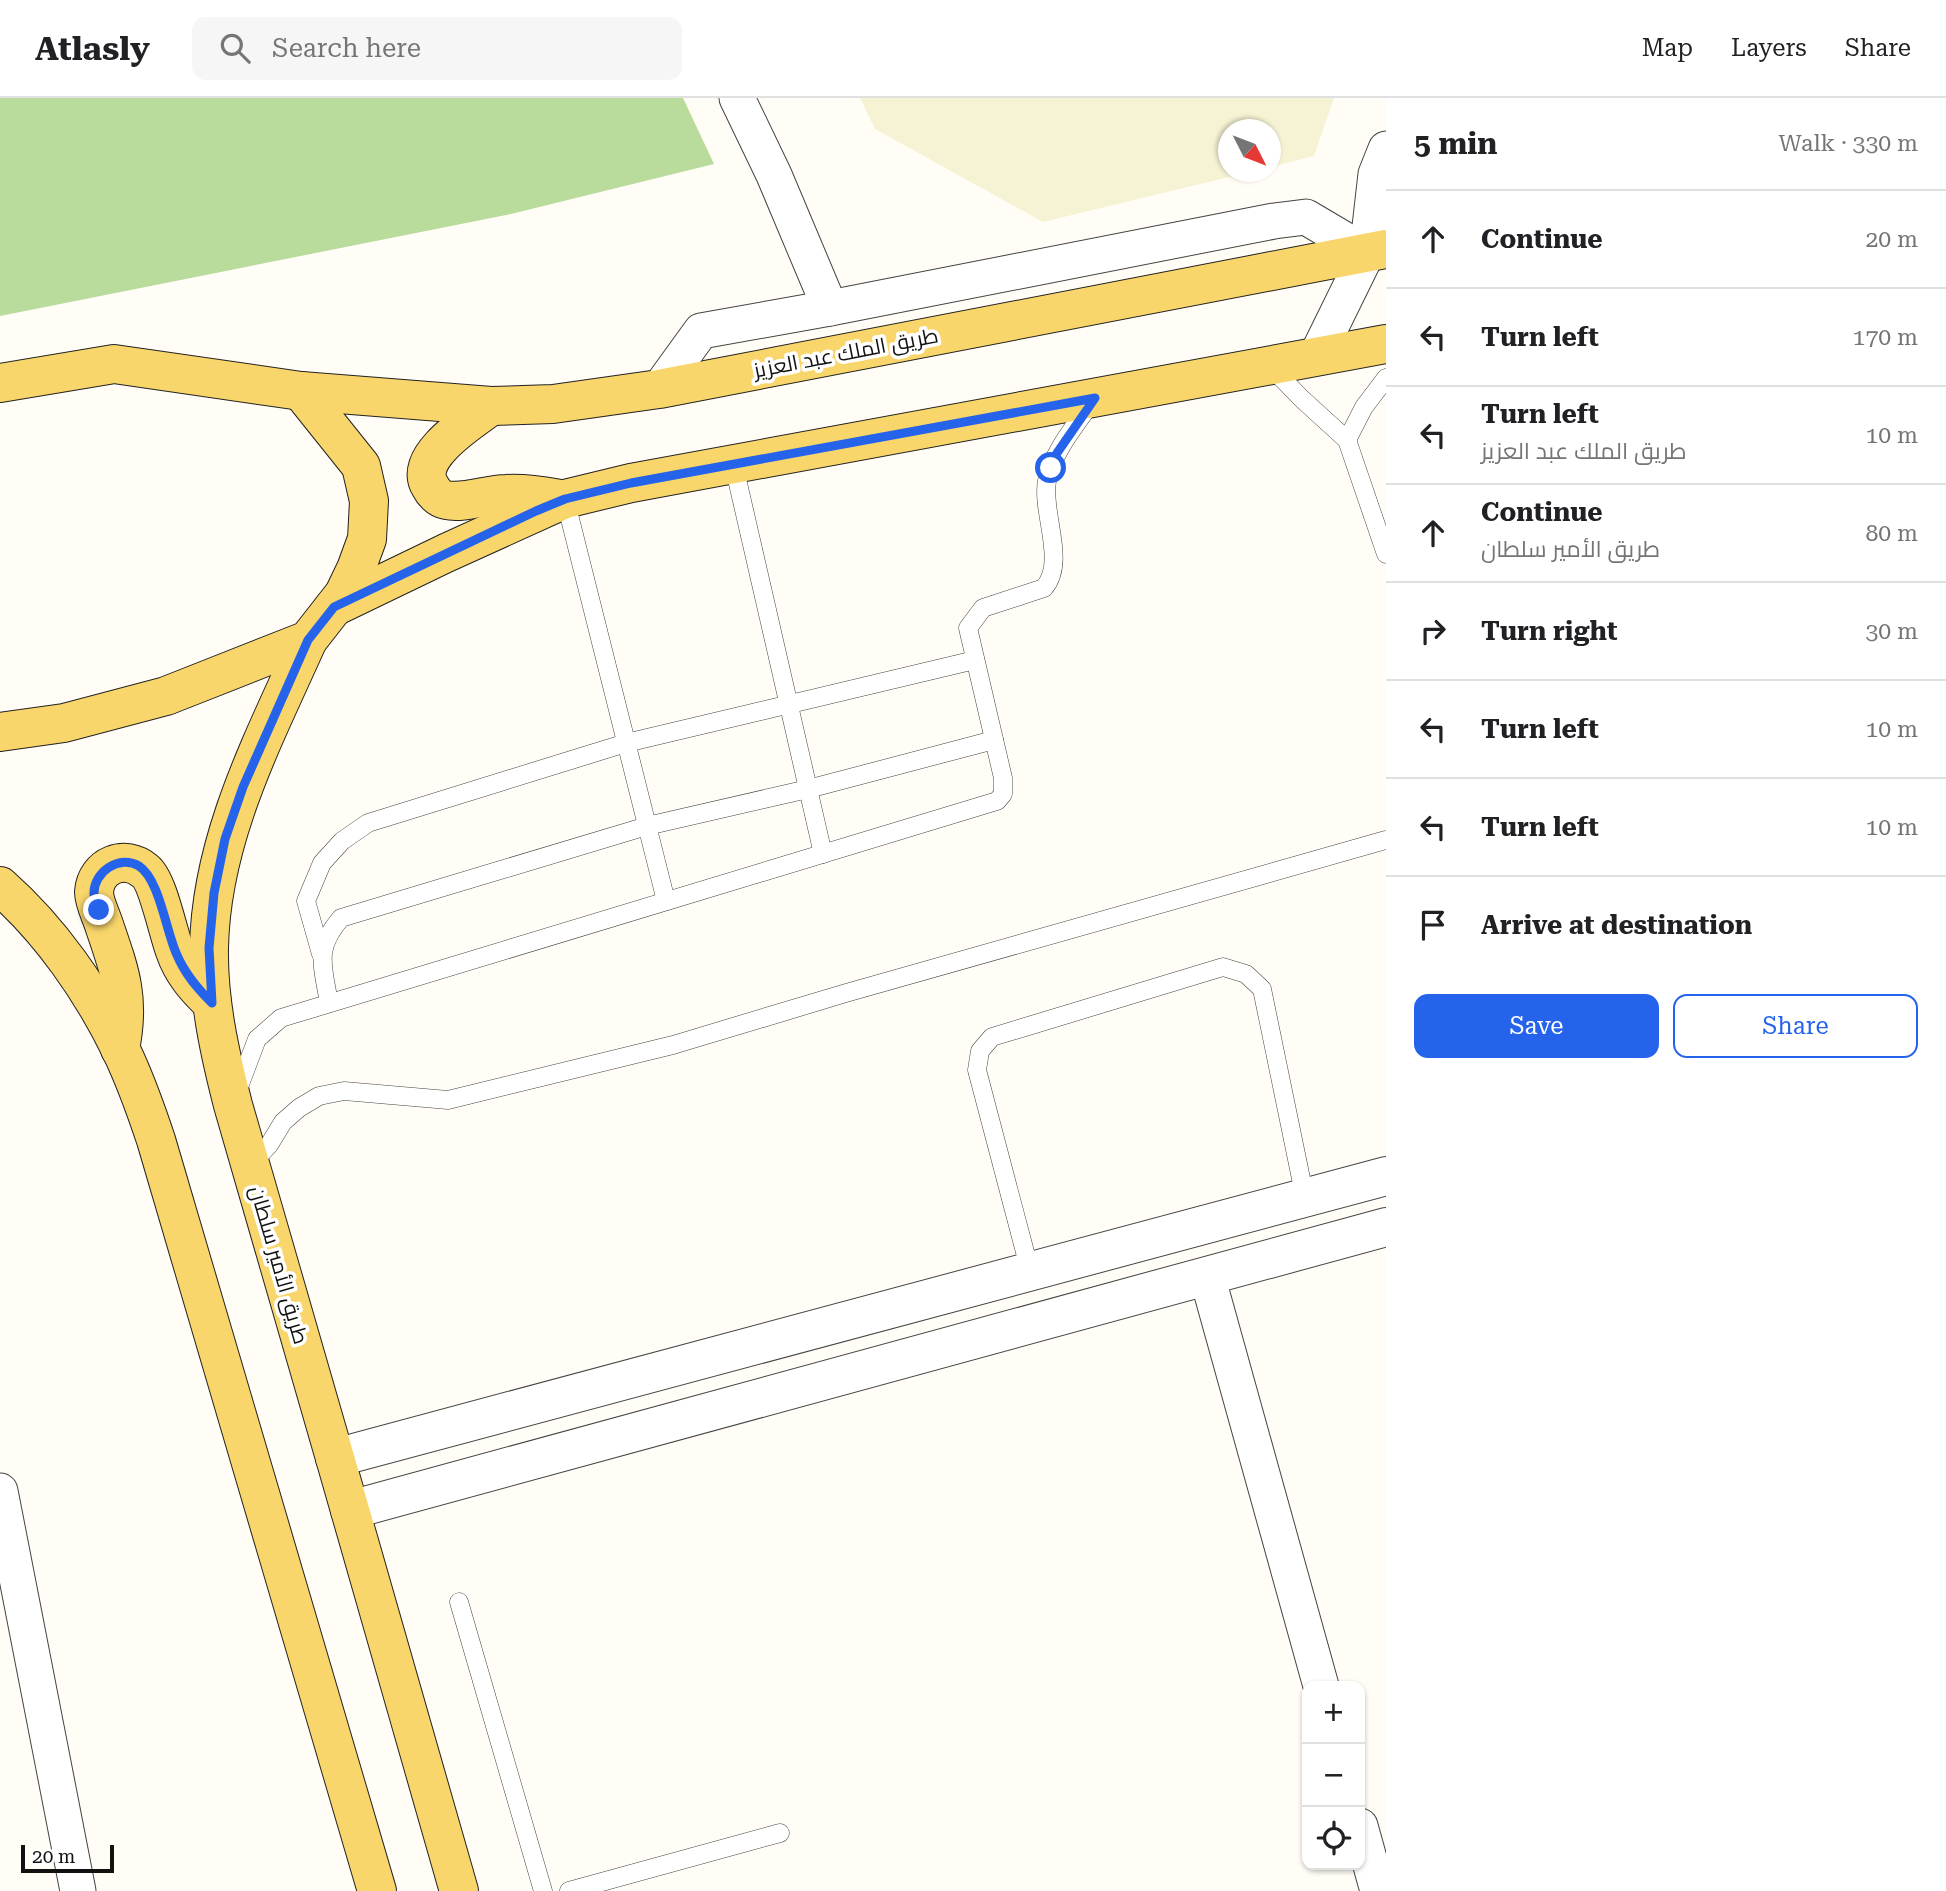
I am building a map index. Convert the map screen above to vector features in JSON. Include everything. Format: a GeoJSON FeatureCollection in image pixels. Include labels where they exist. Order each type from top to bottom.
{"type":"FeatureCollection","features":[{"type":"Feature","properties":{"kind":"main road","name":"طريق الملك عبد العزيز"},"geometry":{"type":"LineString","coordinates":[[0,383],[114,364],[301,391],[491,406],[553,404],[659,389],[1377,251]]}},
{"type":"Feature","properties":{"kind":"main road"},"geometry":{"type":"LineString","coordinates":[[334,607],[565,499],[631,483],[1386,344]]}},
{"type":"Feature","properties":{"kind":"main road"},"geometry":{"type":"LineString","coordinates":[[0,732],[64,723],[166,696],[308,640],[348,586],[366,539],[369,501],[361,466],[301,391]]}},
{"type":"Feature","properties":{"kind":"main road"},"geometry":{"type":"LineString","coordinates":[[491,406],[448,438],[429,461],[426,477],[433,491],[446,500],[505,494],[565,499]]}},
{"type":"Feature","properties":{"kind":"main road","name":"طريق الأمير سلطان"},"geometry":{"type":"LineString","coordinates":[[308,640],[243,787],[225,839],[214,893],[209,948],[212,1003],[233,1105],[458,1891]]}},
{"type":"Feature","properties":{"kind":"main road"},"geometry":{"type":"LineString","coordinates":[[120,1049],[125,1014],[122,980],[94,895],[97,879],[107,867],[121,862],[137,864],[149,874],[184,971],[196,988],[212,1003]]}},
{"type":"Feature","properties":{"kind":"main road"},"geometry":{"type":"LineString","coordinates":[[0,886],[52,942],[89,993],[120,1049],[140,1094],[156,1140],[377,1891]]}},
{"type":"Feature","properties":{"kind":"street"},"geometry":{"type":"LineString","coordinates":[[737,98],[774,175],[830,308]]}},
{"type":"Feature","properties":{"kind":"street"},"geometry":{"type":"LineString","coordinates":[[1316,357],[1377,251],[1376,174],[1386,149]]}},
{"type":"Feature","properties":{"kind":"street"},"geometry":{"type":"LineString","coordinates":[[659,389],[701,331],[1273,221],[1306,217],[1377,251]]}},
{"type":"Feature","properties":{"kind":"street"},"geometry":{"type":"LineString","coordinates":[[335,1458],[1386,1176]]}},
{"type":"Feature","properties":{"kind":"street"},"geometry":{"type":"LineString","coordinates":[[350,1510],[1386,1227]]}},
{"type":"Feature","properties":{"kind":"street"},"geometry":{"type":"LineString","coordinates":[[1207,1276],[1320,1681]]}},
{"type":"Feature","properties":{"kind":"street"},"geometry":{"type":"LineString","coordinates":[[0,1491],[78,1891]]}},
{"type":"Feature","properties":{"kind":"street"},"geometry":{"type":"LineString","coordinates":[[1365,1844],[1378,1891]]}},
{"type":"Feature","properties":{"kind":"lane"},"geometry":{"type":"LineString","coordinates":[[1270,366],[1347,440],[1386,554]]}},
{"type":"Feature","properties":{"kind":"lane"},"geometry":{"type":"LineString","coordinates":[[1347,440],[1364,407],[1386,378]]}},
{"type":"Feature","properties":{"kind":"lane"},"geometry":{"type":"LineString","coordinates":[[233,1105],[257,1039],[281,1018],[997,802],[1003,794],[1003,778],[968,628],[983,608],[1044,588],[1048,582],[1054,557],[1046,483],[1057,453],[1095,398]]}},
{"type":"Feature","properties":{"kind":"lane"},"geometry":{"type":"LineString","coordinates":[[734,466],[823,854]]}},
{"type":"Feature","properties":{"kind":"lane"},"geometry":{"type":"LineString","coordinates":[[565,499],[666,901]]}},
{"type":"Feature","properties":{"kind":"lane"},"geometry":{"type":"LineString","coordinates":[[329,1003],[321,954],[306,901],[322,863],[342,841],[369,823],[626,743],[975,660]]}},
{"type":"Feature","properties":{"kind":"lane"},"geometry":{"type":"LineString","coordinates":[[321,954],[330,931],[341,918],[648,826],[808,789],[994,740]]}},
{"type":"Feature","properties":{"kind":"lane"},"geometry":{"type":"LineString","coordinates":[[250,1165],[269,1145],[283,1122],[319,1096],[344,1091],[448,1100],[673,1045],[846,993],[1386,840]]}},
{"type":"Feature","properties":{"kind":"lane"},"geometry":{"type":"LineString","coordinates":[[1030,1271],[977,1070],[980,1051],[992,1037],[1223,967],[1246,974],[1262,989],[1305,1198]]}},
{"type":"Feature","properties":{"kind":"lane"},"geometry":{"type":"LineString","coordinates":[[459,1602],[543,1891]]}},
{"type":"Feature","properties":{"kind":"lane"},"geometry":{"type":"LineString","coordinates":[[569,1891],[780,1833]]}},
{"type":"Feature","properties":{"kind":"shaded area"},"geometry":{"type":"Polygon","coordinates":[[[860,98],[1334,98],[1314,156],[1281,164],[1281,119],[1218,119],[1218,180],[1043,222],[875,129],[860,98]]]}},
{"type":"Feature","properties":{"kind":"green space"},"geometry":{"type":"Polygon","coordinates":[[[0,98],[683,98],[714,164],[511,214],[0,316],[0,98]]]}},
{"type":"Feature","properties":{"kind":"route"},"geometry":{"type":"LineString","coordinates":[[99,910],[94,895],[97,879],[107,867],[121,862],[137,864],[149,874],[184,971],[196,988],[212,1003],[209,948],[214,893],[225,839],[243,787],[308,640],[334,607],[536,511],[565,499],[631,483],[1095,398],[1057,453],[1051,468]]}}]}
